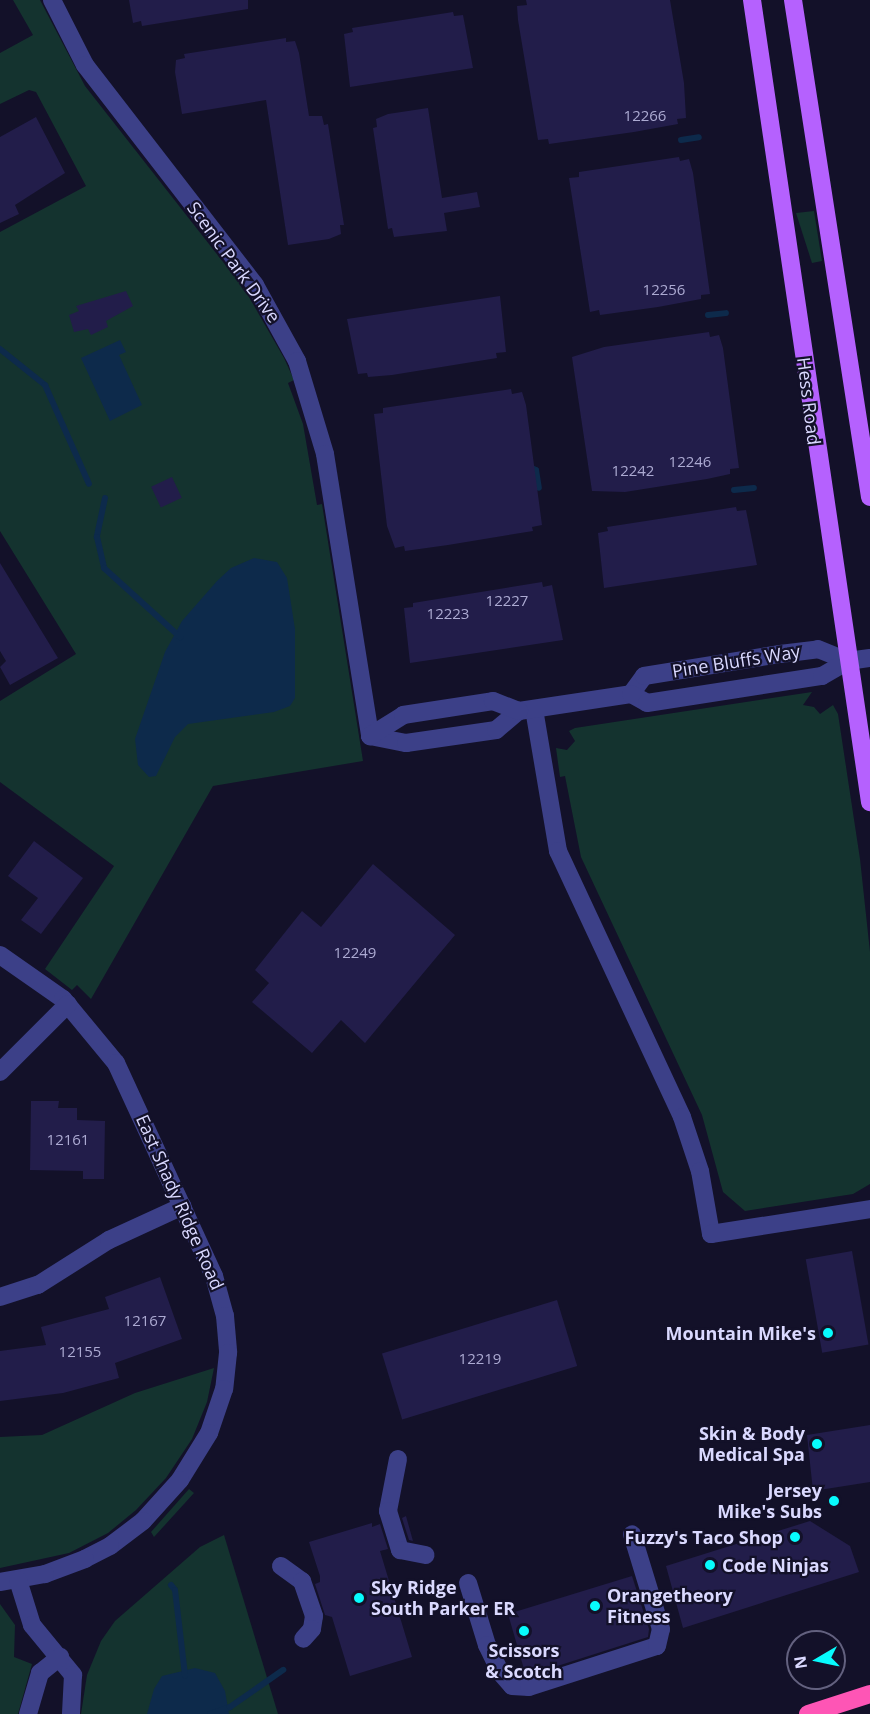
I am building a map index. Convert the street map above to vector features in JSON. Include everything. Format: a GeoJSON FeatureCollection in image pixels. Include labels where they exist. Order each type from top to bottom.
{"type":"FeatureCollection","features":[{"type":"Feature","properties":{"kind":"highway"},"geometry":{"type":"LineString","coordinates":[[808,1714],[870,1694]]}},
{"type":"Feature","properties":{"kind":"main road","name":"Hess Road"},"geometry":{"type":"LineString","coordinates":[[752,0],[870,802]]}},
{"type":"Feature","properties":{"kind":"main road"},"geometry":{"type":"LineString","coordinates":[[793,0],[870,497]]}},
{"type":"Feature","properties":{"kind":"street","name":"Scenic Park Drive"},"geometry":{"type":"LineString","coordinates":[[52,0],[85,65],[255,285],[297,361],[326,454],[370,735]]}},
{"type":"Feature","properties":{"kind":"street","name":"Pine Bluffs Way"},"geometry":{"type":"LineString","coordinates":[[632,694],[644,676],[799,651],[818,649],[848,661]]}},
{"type":"Feature","properties":{"kind":"street","name":"Pine Bluffs Way"},"geometry":{"type":"LineString","coordinates":[[370,735],[403,715],[414,713],[493,701],[527,710],[632,694],[647,703],[822,676],[848,661],[870,658]]}},
{"type":"Feature","properties":{"kind":"street"},"geometry":{"type":"LineString","coordinates":[[370,735],[406,743],[496,730],[527,710],[558,851],[682,1117],[700,1171],[711,1234],[870,1209]]}},
{"type":"Feature","properties":{"kind":"street","name":"East Shady Ridge Road"},"geometry":{"type":"LineString","coordinates":[[0,955],[68,1004],[116,1063],[217,1284],[226,1326],[225,1380],[209,1433],[180,1480],[123,1537],[78,1562],[9,1581]]}},
{"type":"Feature","properties":{"kind":"street"},"geometry":{"type":"LineString","coordinates":[[0,1072],[68,1004]]}},
{"type":"Feature","properties":{"kind":"street"},"geometry":{"type":"LineString","coordinates":[[0,1297],[38,1285],[110,1240],[183,1206]]}},
{"type":"Feature","properties":{"kind":"street"},"geometry":{"type":"LineString","coordinates":[[398,1460],[388,1511],[400,1550],[426,1555]]}},
{"type":"Feature","properties":{"kind":"street"},"geometry":{"type":"LineString","coordinates":[[468,1583],[487,1645],[503,1677],[516,1688],[540,1683],[657,1646],[661,1629],[632,1534]]}},
{"type":"Feature","properties":{"kind":"street"},"geometry":{"type":"LineString","coordinates":[[281,1566],[302,1581],[314,1616],[314,1626],[303,1639]]}},
{"type":"Feature","properties":{"kind":"street"},"geometry":{"type":"LineString","coordinates":[[9,1581],[32,1624],[73,1675],[70,1714]]}},
{"type":"Feature","properties":{"kind":"street"},"geometry":{"type":"LineString","coordinates":[[28,1714],[40,1673],[60,1657]]}},
{"type":"Feature","properties":{"kind":"green space"},"geometry":{"type":"Polygon","coordinates":[[[13,0],[40,0],[85,86],[245,290],[284,358],[294,380],[288,383],[303,424],[317,505],[322,504],[363,761],[213,786],[91,999],[77,985],[72,990],[45,969],[114,866],[0,782],[0,701],[76,654],[0,531],[0,232],[86,186],[36,92],[29,90],[0,104],[0,53],[33,35],[13,0]]]}},
{"type":"Feature","properties":{"kind":"green space"},"geometry":{"type":"Polygon","coordinates":[[[814,211],[822,261],[812,263],[796,213],[814,211]]]}},
{"type":"Feature","properties":{"kind":"green space"},"geometry":{"type":"Polygon","coordinates":[[[812,692],[803,705],[814,707],[820,714],[833,705],[838,714],[860,859],[870,952],[870,1184],[853,1194],[745,1211],[723,1192],[702,1115],[581,857],[565,776],[560,777],[556,748],[567,750],[575,741],[569,731],[575,728],[812,692]]]}},
{"type":"Feature","properties":{"kind":"green space"},"geometry":{"type":"Polygon","coordinates":[[[214,1368],[207,1402],[192,1439],[166,1478],[136,1510],[108,1533],[69,1553],[0,1568],[0,1437],[42,1435],[135,1393],[214,1368]]]}},
{"type":"Feature","properties":{"kind":"green space"},"geometry":{"type":"Polygon","coordinates":[[[189,1489],[194,1493],[154,1537],[151,1532],[189,1489]]]}},
{"type":"Feature","properties":{"kind":"green space"},"geometry":{"type":"Polygon","coordinates":[[[224,1535],[278,1714],[81,1714],[87,1675],[101,1641],[115,1621],[200,1547],[224,1535]]]}},
{"type":"Feature","properties":{"kind":"green space"},"geometry":{"type":"Polygon","coordinates":[[[0,1604],[15,1625],[14,1657],[32,1664],[18,1714],[0,1714],[0,1604]]]}},
{"type":"Feature","properties":{"kind":"water"},"geometry":{"type":"Polygon","coordinates":[[[120,340],[126,352],[119,355],[142,405],[110,421],[81,358],[120,340]]]}},
{"type":"Feature","properties":{"kind":"water"},"geometry":{"type":"Polygon","coordinates":[[[254,558],[277,562],[287,578],[295,629],[295,698],[290,706],[274,712],[188,724],[175,737],[156,776],[149,777],[138,765],[135,739],[165,652],[182,621],[217,581],[231,568],[254,558]]]}},
{"type":"Feature","properties":{"kind":"water"},"geometry":{"type":"Polygon","coordinates":[[[195,1668],[215,1673],[225,1691],[229,1714],[147,1714],[154,1689],[162,1676],[195,1668]]]}},
{"type":"Feature","properties":{"kind":"building"},"geometry":{"type":"Polygon","coordinates":[[[129,0],[248,0],[248,9],[142,26],[141,21],[133,23],[129,0]]]}},
{"type":"Feature","properties":{"kind":"building"},"geometry":{"type":"Polygon","coordinates":[[[526,0],[670,0],[684,83],[686,118],[677,119],[678,124],[634,132],[549,144],[548,139],[538,140],[518,20],[517,6],[527,5],[526,0]]]}},
{"type":"Feature","properties":{"kind":"building"},"geometry":{"type":"Polygon","coordinates":[[[453,12],[454,16],[463,15],[473,68],[350,87],[344,34],[353,32],[352,28],[453,12]]]}},
{"type":"Feature","properties":{"kind":"building"},"geometry":{"type":"Polygon","coordinates":[[[286,38],[286,42],[295,41],[299,53],[309,116],[322,116],[324,125],[328,124],[344,225],[340,225],[341,234],[329,239],[288,245],[266,100],[182,114],[175,72],[176,60],[185,58],[184,54],[286,38]]]}},
{"type":"Feature","properties":{"kind":"building"},"geometry":{"type":"Polygon","coordinates":[[[428,108],[442,198],[477,192],[480,207],[444,213],[447,231],[394,237],[392,228],[388,229],[373,128],[377,127],[376,119],[388,114],[428,108]]]}},
{"type":"Feature","properties":{"kind":"building"},"geometry":{"type":"Polygon","coordinates":[[[36,117],[65,173],[15,205],[19,214],[0,223],[0,137],[36,117]]]}},
{"type":"Feature","properties":{"kind":"building"},"geometry":{"type":"Polygon","coordinates":[[[679,157],[680,161],[689,159],[693,173],[710,294],[701,295],[701,299],[658,307],[600,315],[599,310],[590,312],[569,178],[579,177],[579,172],[679,157]]]}},
{"type":"Feature","properties":{"kind":"building"},"geometry":{"type":"Polygon","coordinates":[[[126,291],[133,306],[106,321],[108,327],[91,335],[88,329],[74,332],[69,315],[79,311],[76,306],[126,291]]]}},
{"type":"Feature","properties":{"kind":"building"},"geometry":{"type":"Polygon","coordinates":[[[500,296],[506,352],[496,353],[497,358],[392,375],[368,377],[367,373],[358,374],[347,319],[500,296]]]}},
{"type":"Feature","properties":{"kind":"building"},"geometry":{"type":"Polygon","coordinates":[[[709,332],[710,337],[719,335],[723,348],[739,468],[730,469],[730,474],[707,479],[625,492],[592,491],[572,357],[604,347],[709,332]]]}},
{"type":"Feature","properties":{"kind":"building"},"geometry":{"type":"Polygon","coordinates":[[[511,389],[512,394],[522,392],[526,405],[542,525],[532,527],[533,531],[448,545],[405,551],[404,546],[395,548],[387,526],[374,414],[383,413],[383,408],[511,389]]]}},
{"type":"Feature","properties":{"kind":"building"},"geometry":{"type":"Polygon","coordinates":[[[172,477],[182,498],[161,508],[151,487],[172,477]]]}},
{"type":"Feature","properties":{"kind":"building"},"geometry":{"type":"Polygon","coordinates":[[[736,507],[737,511],[746,510],[757,565],[604,588],[598,533],[608,531],[607,527],[736,507]]]}},
{"type":"Feature","properties":{"kind":"building"},"geometry":{"type":"Polygon","coordinates":[[[0,563],[58,658],[10,685],[0,667],[6,661],[0,651],[0,563]]]}},
{"type":"Feature","properties":{"kind":"building"},"geometry":{"type":"Polygon","coordinates":[[[542,582],[543,587],[552,585],[563,640],[410,663],[404,608],[413,607],[413,603],[542,582]]]}},
{"type":"Feature","properties":{"kind":"building"},"geometry":{"type":"Polygon","coordinates":[[[34,841],[83,878],[41,934],[21,920],[38,898],[8,876],[34,841]]]}},
{"type":"Feature","properties":{"kind":"building"},"geometry":{"type":"Polygon","coordinates":[[[373,864],[455,935],[365,1043],[341,1020],[312,1053],[252,1002],[269,983],[255,970],[302,911],[321,927],[373,864]]]}},
{"type":"Feature","properties":{"kind":"building"},"geometry":{"type":"Polygon","coordinates":[[[31,1101],[59,1101],[58,1108],[77,1108],[77,1120],[105,1121],[104,1179],[83,1179],[83,1171],[30,1170],[31,1101]]]}},
{"type":"Feature","properties":{"kind":"building"},"geometry":{"type":"Polygon","coordinates":[[[852,1251],[868,1345],[822,1353],[806,1259],[852,1251]]]}},
{"type":"Feature","properties":{"kind":"building"},"geometry":{"type":"Polygon","coordinates":[[[160,1277],[182,1339],[115,1363],[119,1378],[63,1393],[0,1401],[0,1351],[46,1345],[41,1327],[109,1309],[105,1297],[160,1277]]]}},
{"type":"Feature","properties":{"kind":"building"},"geometry":{"type":"Polygon","coordinates":[[[557,1300],[577,1366],[402,1419],[382,1354],[557,1300]]]}},
{"type":"Feature","properties":{"kind":"building"},"geometry":{"type":"Polygon","coordinates":[[[870,1425],[870,1482],[813,1491],[807,1435],[870,1425]]]}},
{"type":"Feature","properties":{"kind":"building"},"geometry":{"type":"Polygon","coordinates":[[[406,1516],[413,1541],[409,1540],[402,1518],[406,1516]]]}},
{"type":"Feature","properties":{"kind":"building"},"geometry":{"type":"Polygon","coordinates":[[[810,1521],[850,1546],[859,1572],[683,1628],[666,1566],[810,1521]]]}},
{"type":"Feature","properties":{"kind":"building","name":"Sky Ridge South Parker ER"},"geometry":{"type":"Polygon","coordinates":[[[372,1523],[372,1527],[380,1524],[388,1549],[380,1551],[412,1657],[350,1676],[332,1617],[325,1615],[315,1584],[320,1582],[320,1576],[309,1542],[372,1523]]]}},
{"type":"Feature","properties":{"kind":"building"},"geometry":{"type":"Polygon","coordinates":[[[632,1576],[649,1629],[648,1637],[526,1676],[508,1614],[632,1576]]]}},
{"type":"Feature","properties":{"kind":"waterway"},"geometry":{"type":"LineString","coordinates":[[681,140],[699,137]]}},
{"type":"Feature","properties":{"kind":"waterway"},"geometry":{"type":"LineString","coordinates":[[708,315],[726,313]]}},
{"type":"Feature","properties":{"kind":"waterway"},"geometry":{"type":"LineString","coordinates":[[0,349],[45,385],[89,484]]}},
{"type":"Feature","properties":{"kind":"waterway"},"geometry":{"type":"LineString","coordinates":[[528,466],[536,470],[539,488]]}},
{"type":"Feature","properties":{"kind":"waterway"},"geometry":{"type":"LineString","coordinates":[[734,490],[754,488]]}},
{"type":"Feature","properties":{"kind":"waterway"},"geometry":{"type":"LineString","coordinates":[[105,498],[97,537],[104,568],[180,637]]}},
{"type":"Feature","properties":{"kind":"waterway"},"geometry":{"type":"LineString","coordinates":[[171,1585],[175,1590],[185,1675]]}},
{"type":"Feature","properties":{"kind":"waterway"},"geometry":{"type":"LineString","coordinates":[[210,1714],[230,1707],[283,1670]]}},
{"type":"Feature","properties":{"kind":"place","name":"Mountain Mike's"},"geometry":{"type":"Point","coordinates":[828,1333]}},
{"type":"Feature","properties":{"kind":"place","name":"Skin & Body Medical Spa"},"geometry":{"type":"Point","coordinates":[817,1444]}},
{"type":"Feature","properties":{"kind":"place","name":"Jersey Mike's Subs"},"geometry":{"type":"Point","coordinates":[834,1501]}},
{"type":"Feature","properties":{"kind":"place","name":"Fuzzy's Taco Shop"},"geometry":{"type":"Point","coordinates":[795,1537]}},
{"type":"Feature","properties":{"kind":"place","name":"Code Ninjas"},"geometry":{"type":"Point","coordinates":[710,1565]}},
{"type":"Feature","properties":{"kind":"place","name":"Sky Ridge South Parker ER"},"geometry":{"type":"Point","coordinates":[359,1598]}},
{"type":"Feature","properties":{"kind":"place","name":"Orangetheory Fitness"},"geometry":{"type":"Point","coordinates":[595,1606]}},
{"type":"Feature","properties":{"kind":"place","name":"Scissors & Scotch"},"geometry":{"type":"Point","coordinates":[524,1631]}}]}
